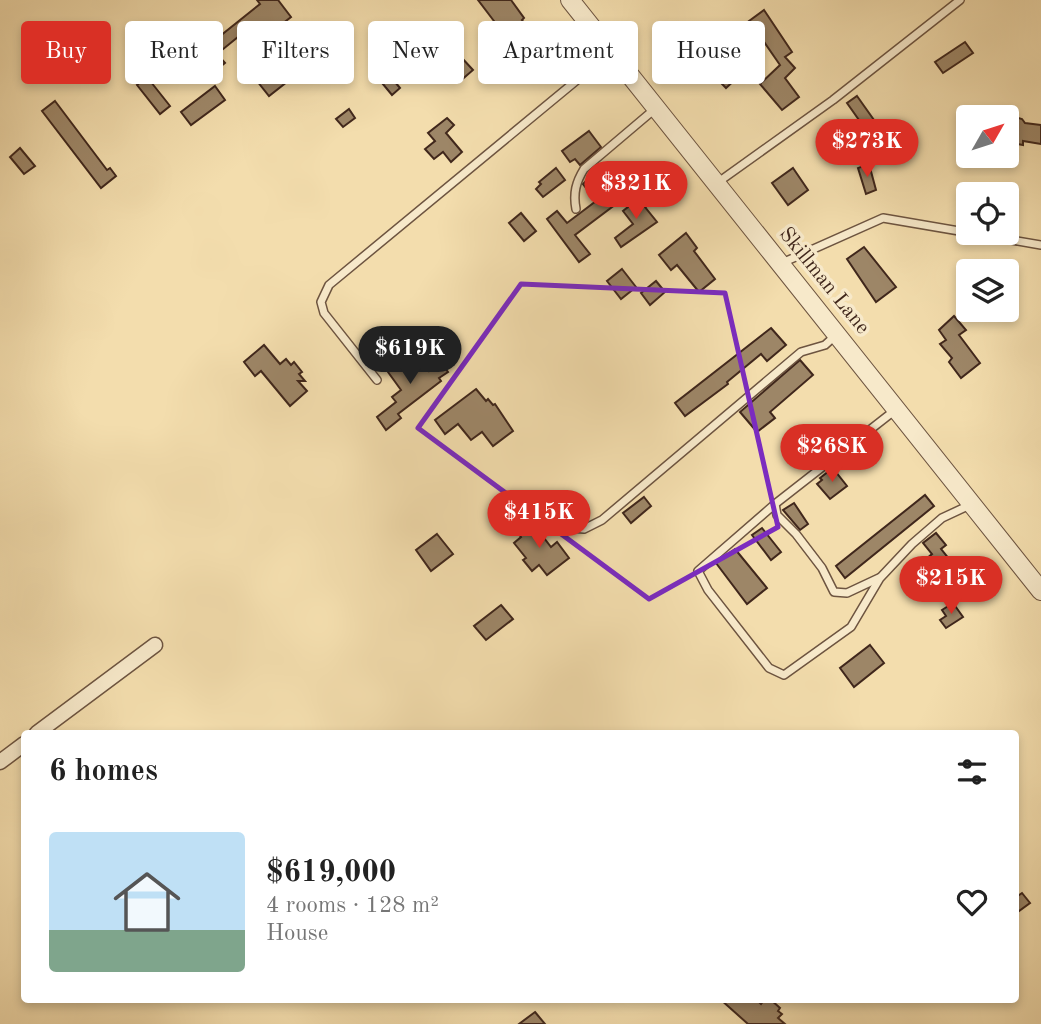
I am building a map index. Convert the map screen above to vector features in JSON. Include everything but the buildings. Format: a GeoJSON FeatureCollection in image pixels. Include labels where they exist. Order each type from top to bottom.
{"type":"FeatureCollection","features":[{"type":"Feature","properties":{"kind":"street","name":"Skillman Lane"},"geometry":{"type":"LineString","coordinates":[[570,0],[587,21]]}},
{"type":"Feature","properties":{"kind":"street","name":"Skillman Lane"},"geometry":{"type":"LineString","coordinates":[[638,84],[1041,591]]}},
{"type":"Feature","properties":{"kind":"street"},"geometry":{"type":"LineString","coordinates":[[41,730],[155,645]]}},
{"type":"Feature","properties":{"kind":"street"},"geometry":{"type":"LineString","coordinates":[[0,762],[21,746]]}},
{"type":"Feature","properties":{"kind":"lane"},"geometry":{"type":"LineString","coordinates":[[717,183],[814,114],[960,0]]}},
{"type":"Feature","properties":{"kind":"lane"},"geometry":{"type":"LineString","coordinates":[[377,380],[324,313],[321,302],[329,285],[571,84]]}},
{"type":"Feature","properties":{"kind":"lane"},"geometry":{"type":"LineString","coordinates":[[576,208],[576,182],[584,169],[657,107]]}},
{"type":"Feature","properties":{"kind":"lane"},"geometry":{"type":"LineString","coordinates":[[781,263],[883,218],[1041,245]]}},
{"type":"Feature","properties":{"kind":"lane"},"geometry":{"type":"LineString","coordinates":[[558,527],[584,529],[602,520],[801,352],[825,345],[838,334]]}},
{"type":"Feature","properties":{"kind":"lane"},"geometry":{"type":"LineString","coordinates":[[897,409],[775,504],[698,571],[708,590],[769,667],[784,675],[851,627],[880,578],[912,544],[942,518],[973,504]]}},
{"type":"Feature","properties":{"kind":"lane"},"geometry":{"type":"LineString","coordinates":[[775,504],[777,515],[796,534],[817,562],[834,592],[847,593],[880,578]]}},
{"type":"Feature","properties":{"kind":"highlighted area"},"geometry":{"type":"Polygon","coordinates":[[[521,284],[725,293],[778,527],[649,599],[418,428],[521,284]]]}}]}
